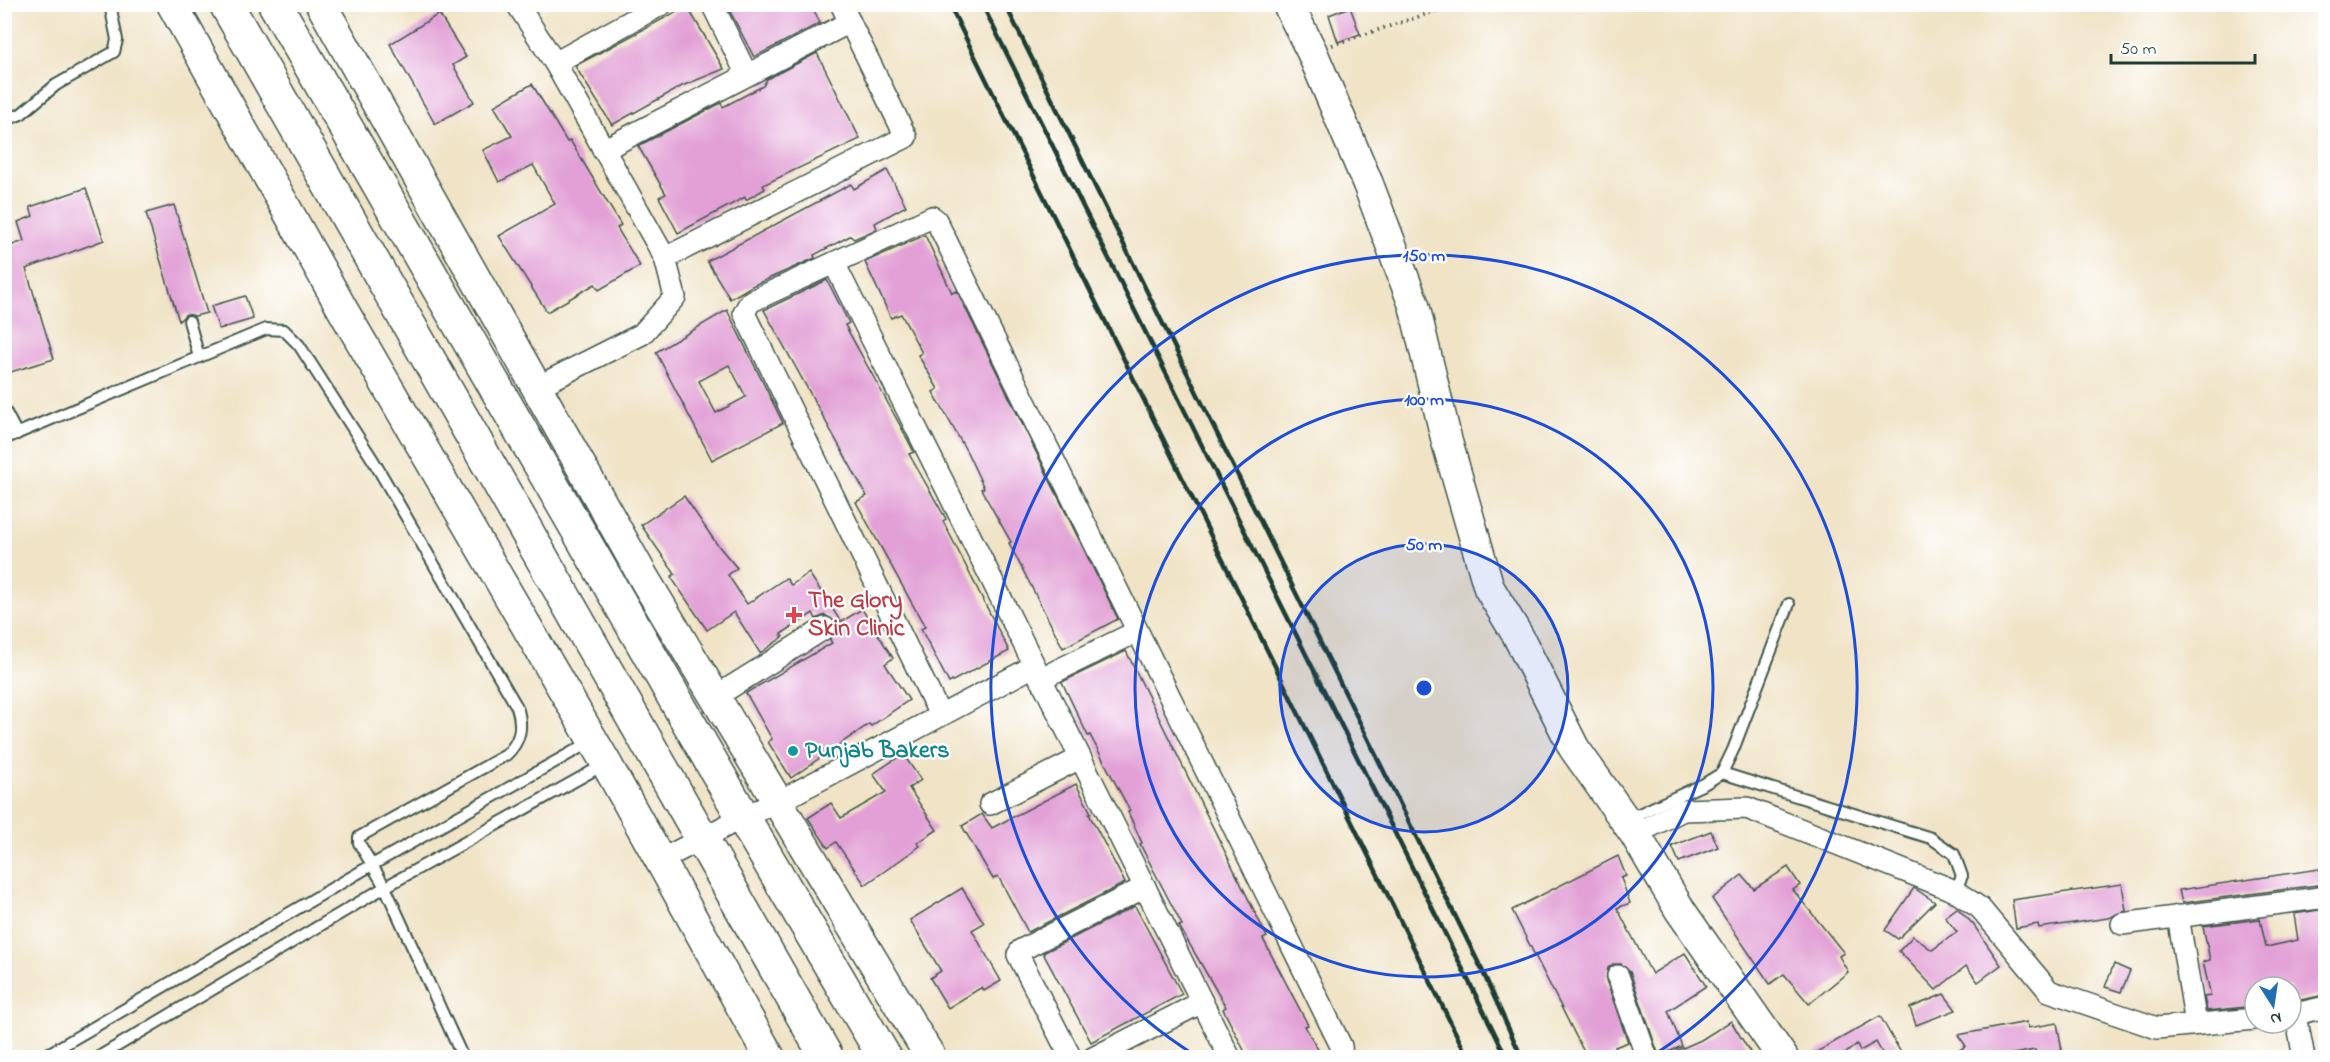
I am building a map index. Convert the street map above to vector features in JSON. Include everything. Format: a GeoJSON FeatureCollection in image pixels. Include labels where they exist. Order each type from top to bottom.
{"type":"FeatureCollection","features":[{"type":"Feature","properties":{"kind":"main road"},"geometry":{"type":"LineString","coordinates":[[226,4],[827,1058]]}},
{"type":"Feature","properties":{"kind":"main road"},"geometry":{"type":"LineString","coordinates":[[275,4],[743,817],[885,1058]]}},
{"type":"Feature","properties":{"kind":"street"},"geometry":{"type":"LineString","coordinates":[[172,4],[344,312],[661,860],[770,1058]]}},
{"type":"Feature","properties":{"kind":"street"},"geometry":{"type":"LineString","coordinates":[[321,4],[645,580],[931,1058]]}},
{"type":"Feature","properties":{"kind":"street"},"geometry":{"type":"LineString","coordinates":[[517,4],[555,63],[665,258],[675,297],[642,334],[537,387]]}},
{"type":"Feature","properties":{"kind":"street"},"geometry":{"type":"LineString","coordinates":[[555,63],[663,4]]}},
{"type":"Feature","properties":{"kind":"street"},"geometry":{"type":"LineString","coordinates":[[712,4],[747,75]]}},
{"type":"Feature","properties":{"kind":"street"},"geometry":{"type":"LineString","coordinates":[[1290,7],[1312,52],[1368,184],[1414,305],[1447,442],[1489,588],[1518,636],[1574,748],[1630,827],[1680,910],[1783,1058]]}},
{"type":"Feature","properties":{"kind":"street"},"geometry":{"type":"LineString","coordinates":[[603,150],[747,75],[845,13],[906,137],[665,258]]}},
{"type":"Feature","properties":{"kind":"street"},"geometry":{"type":"LineString","coordinates":[[940,715],[744,313],[750,302],[927,218],[936,220],[1136,632],[1341,1046],[1342,1058]]}},
{"type":"Feature","properties":{"kind":"street"},"geometry":{"type":"LineString","coordinates":[[834,262],[1230,1058]]}},
{"type":"Feature","properties":{"kind":"street"},"geometry":{"type":"LineString","coordinates":[[716,697],[825,628]]}},
{"type":"Feature","properties":{"kind":"street"},"geometry":{"type":"LineString","coordinates":[[661,860],[743,817],[778,802],[940,715],[1136,632]]}},
{"type":"Feature","properties":{"kind":"street"},"geometry":{"type":"LineString","coordinates":[[990,804],[1080,758]]}},
{"type":"Feature","properties":{"kind":"street"},"geometry":{"type":"LineString","coordinates":[[1630,827],[1683,810],[1747,808],[1955,891],[1980,908],[2049,991],[2157,1028],[2243,1020]]}},
{"type":"Feature","properties":{"kind":"street"},"geometry":{"type":"LineString","coordinates":[[1071,1058],[1018,955],[1021,950],[1145,887]]}},
{"type":"Feature","properties":{"kind":"street"},"geometry":{"type":"LineString","coordinates":[[2122,924],[2319,898]]}},
{"type":"Feature","properties":{"kind":"street"},"geometry":{"type":"LineString","coordinates":[[2178,916],[2196,1024]]}},
{"type":"Feature","properties":{"kind":"street"},"geometry":{"type":"LineString","coordinates":[[1618,976],[1647,1058]]}},
{"type":"Feature","properties":{"kind":"street"},"geometry":{"type":"LineString","coordinates":[[1093,1058],[1202,1002]]}},
{"type":"Feature","properties":{"kind":"street"},"geometry":{"type":"LineString","coordinates":[[2303,1013],[2325,1007]]}},
{"type":"Feature","properties":{"kind":"street"},"geometry":{"type":"LineString","coordinates":[[2299,1035],[2304,1058]]}},
{"type":"Feature","properties":{"kind":"lane"},"geometry":{"type":"LineString","coordinates":[[4,120],[21,114],[56,85],[114,52],[117,40],[110,4]]}},
{"type":"Feature","properties":{"kind":"lane"},"geometry":{"type":"LineString","coordinates":[[189,321],[199,357]]}},
{"type":"Feature","properties":{"kind":"lane"},"geometry":{"type":"LineString","coordinates":[[4,439],[266,329],[279,328],[294,338],[373,460],[518,707],[521,718],[517,743],[506,754],[359,837],[360,843],[385,887],[463,1058]]}},
{"type":"Feature","properties":{"kind":"lane"},"geometry":{"type":"LineString","coordinates":[[4,409],[17,434]]}},
{"type":"Feature","properties":{"kind":"lane"},"geometry":{"type":"LineString","coordinates":[[1630,827],[1722,773],[1789,604]]}},
{"type":"Feature","properties":{"kind":"lane"},"geometry":{"type":"LineString","coordinates":[[41,1058],[372,865],[599,752]]}},
{"type":"Feature","properties":{"kind":"lane"},"geometry":{"type":"LineString","coordinates":[[97,1058],[385,887],[599,752]]}},
{"type":"Feature","properties":{"kind":"lane"},"geometry":{"type":"LineString","coordinates":[[1722,773],[1932,837],[1954,854],[1962,876],[1955,891]]}},
{"type":"Feature","properties":{"kind":"path"},"geometry":{"type":"LineString","coordinates":[[1312,52],[1457,4]]}},
{"type":"Feature","properties":{"kind":"building"},"geometry":{"type":"Polygon","coordinates":[[[726,4],[811,4],[820,23],[754,57],[726,4]]]}},
{"type":"Feature","properties":{"kind":"building"},"geometry":{"type":"Polygon","coordinates":[[[687,6],[724,69],[682,86],[612,125],[575,66],[687,6]]]}},
{"type":"Feature","properties":{"kind":"building"},"geometry":{"type":"Polygon","coordinates":[[[1350,7],[1360,34],[1338,42],[1329,15],[1350,7]]]}},
{"type":"Feature","properties":{"kind":"building"},"geometry":{"type":"Polygon","coordinates":[[[439,14],[466,57],[453,65],[474,102],[435,124],[390,44],[439,14]]]}},
{"type":"Feature","properties":{"kind":"building"},"geometry":{"type":"Polygon","coordinates":[[[817,53],[860,139],[763,185],[765,189],[746,200],[745,197],[678,233],[659,197],[666,194],[638,146],[721,103],[723,107],[763,86],[767,79],[817,53]]]}},
{"type":"Feature","properties":{"kind":"building"},"geometry":{"type":"Polygon","coordinates":[[[532,84],[567,142],[570,140],[621,225],[617,228],[640,266],[599,290],[595,284],[547,312],[499,236],[555,204],[533,165],[499,182],[483,150],[512,136],[494,106],[532,84]]]}},
{"type":"Feature","properties":{"kind":"building"},"geometry":{"type":"Polygon","coordinates":[[[887,170],[906,206],[875,223],[877,229],[854,239],[850,236],[814,255],[815,258],[752,286],[730,299],[707,261],[851,184],[854,189],[887,170]]]}},
{"type":"Feature","properties":{"kind":"building"},"geometry":{"type":"Polygon","coordinates":[[[86,188],[104,240],[26,269],[54,359],[4,374],[4,248],[24,241],[18,222],[33,216],[30,207],[86,188]]]}},
{"type":"Feature","properties":{"kind":"building"},"geometry":{"type":"Polygon","coordinates":[[[174,205],[207,313],[195,316],[186,314],[179,321],[146,213],[174,205]]]}},
{"type":"Feature","properties":{"kind":"building"},"geometry":{"type":"Polygon","coordinates":[[[925,235],[952,293],[957,291],[1118,619],[1063,648],[1009,543],[1011,542],[981,489],[984,488],[967,452],[933,392],[938,389],[918,355],[922,353],[901,314],[891,318],[865,262],[925,235]]]}},
{"type":"Feature","properties":{"kind":"building"},"geometry":{"type":"Polygon","coordinates":[[[827,280],[849,323],[845,325],[914,452],[909,454],[946,519],[943,521],[1009,651],[949,683],[921,629],[925,627],[856,502],[867,496],[764,310],[827,280]]]}},
{"type":"Feature","properties":{"kind":"building"},"geometry":{"type":"Polygon","coordinates":[[[245,296],[253,319],[219,329],[211,306],[245,296]]]}},
{"type":"Feature","properties":{"kind":"building"},"geometry":{"type":"Polygon","coordinates":[[[727,310],[783,423],[712,460],[656,352],[727,310]],[[729,365],[699,381],[716,413],[746,397],[729,365]]]}},
{"type":"Feature","properties":{"kind":"building"},"geometry":{"type":"Polygon","coordinates":[[[684,496],[716,543],[737,568],[728,575],[747,604],[786,578],[791,585],[809,573],[841,622],[862,609],[893,658],[885,664],[909,700],[871,726],[869,724],[791,778],[768,742],[772,739],[746,693],[832,643],[830,640],[838,628],[836,622],[825,615],[816,619],[813,613],[781,634],[783,637],[760,653],[734,612],[707,630],[671,577],[675,574],[641,525],[684,496]]]}},
{"type":"Feature","properties":{"kind":"building"},"geometry":{"type":"Polygon","coordinates":[[[1126,651],[1267,937],[1263,939],[1308,1025],[1305,1026],[1320,1053],[1311,1058],[1248,1058],[1223,1009],[1226,1007],[1179,926],[1182,925],[1140,844],[1142,843],[1128,812],[1130,811],[1090,735],[1088,736],[1062,682],[1126,651]]]}},
{"type":"Feature","properties":{"kind":"building"},"geometry":{"type":"Polygon","coordinates":[[[903,754],[921,780],[909,788],[937,830],[917,843],[920,846],[865,885],[836,842],[828,848],[808,818],[831,803],[841,818],[886,792],[873,774],[903,754]]]}},
{"type":"Feature","properties":{"kind":"building"},"geometry":{"type":"Polygon","coordinates":[[[1076,784],[1125,883],[1028,932],[998,876],[993,879],[962,826],[982,814],[992,828],[1076,784]]]}},
{"type":"Feature","properties":{"kind":"building"},"geometry":{"type":"Polygon","coordinates":[[[1711,831],[1718,847],[1679,862],[1672,846],[1711,831]]]}},
{"type":"Feature","properties":{"kind":"building"},"geometry":{"type":"Polygon","coordinates":[[[1618,856],[1626,876],[1621,878],[1630,903],[1617,908],[1652,974],[1685,953],[1706,986],[1668,1011],[1682,1046],[1659,1056],[1630,972],[1621,964],[1613,964],[1608,968],[1606,980],[1628,1042],[1615,1047],[1618,1052],[1606,1058],[1587,1058],[1512,910],[1618,856]]]}},
{"type":"Feature","properties":{"kind":"building"},"geometry":{"type":"Polygon","coordinates":[[[1788,867],[1800,885],[1793,890],[1844,953],[1839,956],[1848,972],[1809,1004],[1784,974],[1770,984],[1712,899],[1742,875],[1754,889],[1788,867]]]}},
{"type":"Feature","properties":{"kind":"building"},"geometry":{"type":"Polygon","coordinates":[[[2325,868],[2325,887],[2317,885],[2182,903],[2179,890],[2325,868]]]}},
{"type":"Feature","properties":{"kind":"building"},"geometry":{"type":"Polygon","coordinates":[[[2122,884],[2126,911],[2108,918],[2039,928],[2038,924],[2016,928],[2012,900],[2122,884]]]}},
{"type":"Feature","properties":{"kind":"building"},"geometry":{"type":"Polygon","coordinates":[[[962,888],[984,923],[972,930],[1001,981],[984,991],[982,987],[948,1008],[930,978],[941,971],[910,920],[962,888]]]}},
{"type":"Feature","properties":{"kind":"building"},"geometry":{"type":"Polygon","coordinates":[[[1914,888],[1935,902],[1898,939],[1885,930],[1914,888]]]}},
{"type":"Feature","properties":{"kind":"building"},"geometry":{"type":"Polygon","coordinates":[[[1135,906],[1182,994],[1091,1042],[1043,953],[1135,906]]]}},
{"type":"Feature","properties":{"kind":"building"},"geometry":{"type":"Polygon","coordinates":[[[1957,908],[1973,924],[2001,965],[1978,982],[1966,966],[1936,990],[1899,951],[1913,936],[1932,950],[1957,932],[1945,917],[1957,908]]]}},
{"type":"Feature","properties":{"kind":"building"},"geometry":{"type":"Polygon","coordinates":[[[2325,909],[2325,975],[2323,976],[2325,995],[2303,1000],[2303,975],[2243,975],[2243,1007],[2207,1011],[2204,997],[2211,996],[2203,962],[2210,960],[2203,926],[2260,919],[2266,947],[2298,940],[2294,914],[2325,909]]]}},
{"type":"Feature","properties":{"kind":"building"},"geometry":{"type":"Polygon","coordinates":[[[2114,964],[2130,971],[2121,992],[2105,987],[2114,964]]]}},
{"type":"Feature","properties":{"kind":"building"},"geometry":{"type":"Polygon","coordinates":[[[1944,994],[1956,1010],[1916,1025],[1910,1008],[1944,994]]]}},
{"type":"Feature","properties":{"kind":"building"},"geometry":{"type":"Polygon","coordinates":[[[1880,1016],[1904,1058],[1885,1058],[1876,1042],[1860,1051],[1857,1044],[1840,1058],[1806,1058],[1880,1016]]]}},
{"type":"Feature","properties":{"kind":"building"},"geometry":{"type":"Polygon","coordinates":[[[1731,1021],[1750,1052],[1742,1058],[1660,1058],[1701,1040],[1731,1021]]]}},
{"type":"Feature","properties":{"kind":"building"},"geometry":{"type":"Polygon","coordinates":[[[2027,1022],[2028,1028],[2057,1023],[2062,1050],[2036,1055],[2035,1050],[1993,1058],[1947,1058],[1966,1046],[1958,1035],[2027,1022]]]}},
{"type":"Feature","properties":{"kind":"railway"},"geometry":{"type":"LineString","coordinates":[[949,4],[1468,1058]]}},
{"type":"Feature","properties":{"kind":"railway"},"geometry":{"type":"LineString","coordinates":[[982,4],[1507,1058]]}},
{"type":"Feature","properties":{"kind":"railway"},"geometry":{"type":"LineString","coordinates":[[1005,4],[1482,970],[1522,1058]]}},
{"type":"Feature","properties":{"kind":"place","name":"The Glory Skin Clinic"},"geometry":{"type":"Point","coordinates":[794,615]}},
{"type":"Feature","properties":{"kind":"place","name":"Punjab Bakers"},"geometry":{"type":"Point","coordinates":[793,751]}}]}
